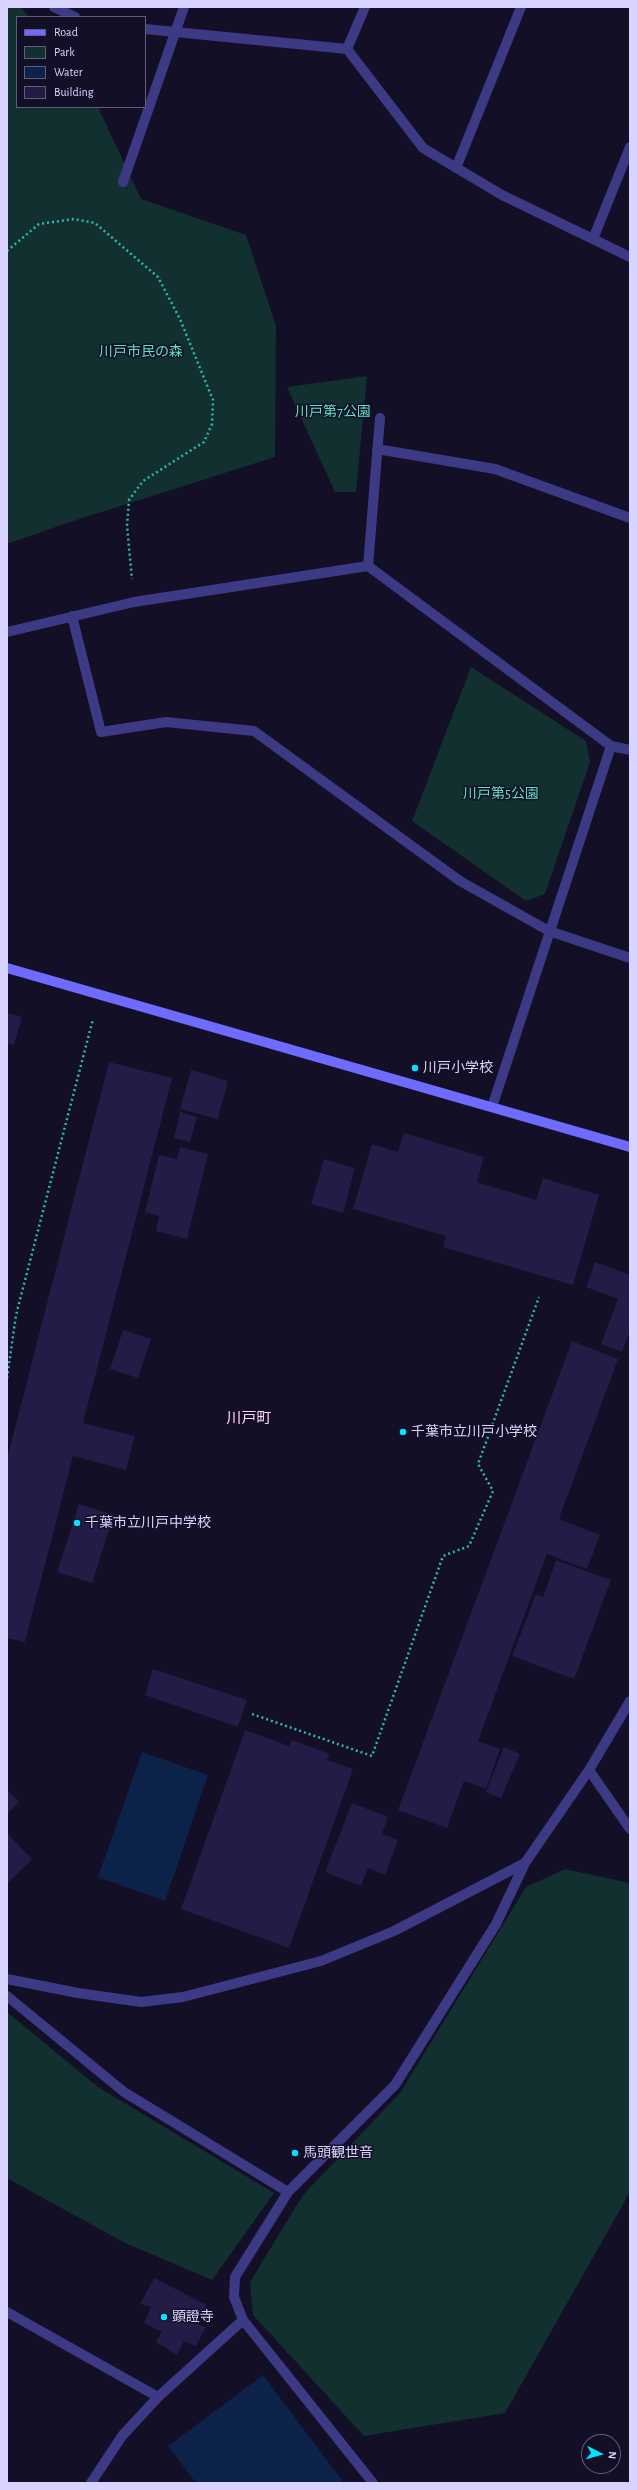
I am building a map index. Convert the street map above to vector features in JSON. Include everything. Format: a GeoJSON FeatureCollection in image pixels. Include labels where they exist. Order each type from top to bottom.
{"type":"FeatureCollection","features":[{"type":"Feature","properties":{"kind":"street"},"geometry":{"type":"LineString","coordinates":[[54,7],[72,16]]}},
{"type":"Feature","properties":{"kind":"street"},"geometry":{"type":"LineString","coordinates":[[123,182],[174,31],[184,7]]}},
{"type":"Feature","properties":{"kind":"street"},"geometry":{"type":"LineString","coordinates":[[347,49],[365,7]]}},
{"type":"Feature","properties":{"kind":"street"},"geometry":{"type":"LineString","coordinates":[[456,168],[521,7]]}},
{"type":"Feature","properties":{"kind":"street"},"geometry":{"type":"LineString","coordinates":[[146,29],[347,49],[423,148],[502,195],[630,257]]}},
{"type":"Feature","properties":{"kind":"street"},"geometry":{"type":"LineString","coordinates":[[593,239],[630,147]]}},
{"type":"Feature","properties":{"kind":"street"},"geometry":{"type":"LineString","coordinates":[[368,566],[380,418]]}},
{"type":"Feature","properties":{"kind":"street"},"geometry":{"type":"LineString","coordinates":[[378,448],[496,469],[630,518]]}},
{"type":"Feature","properties":{"kind":"street"},"geometry":{"type":"LineString","coordinates":[[7,632],[134,602],[368,566],[611,746],[630,750]]}},
{"type":"Feature","properties":{"kind":"street"},"geometry":{"type":"LineString","coordinates":[[72,616],[101,732],[166,722],[254,731],[460,881],[549,931],[630,958]]}},
{"type":"Feature","properties":{"kind":"street"},"geometry":{"type":"LineString","coordinates":[[492,1107],[611,746]]}},
{"type":"Feature","properties":{"kind":"street"},"geometry":{"type":"LineString","coordinates":[[7,968],[630,1147]]}},
{"type":"Feature","properties":{"kind":"street"},"geometry":{"type":"LineString","coordinates":[[373,2483],[243,2320],[234,2297],[235,2277],[288,2192],[395,2085],[496,1924],[525,1863],[589,1770],[630,1701]]}},
{"type":"Feature","properties":{"kind":"street"},"geometry":{"type":"LineString","coordinates":[[589,1770],[630,1829]]}},
{"type":"Feature","properties":{"kind":"street"},"geometry":{"type":"LineString","coordinates":[[7,1979],[78,1993],[141,2002],[183,1997],[321,1961],[394,1932],[525,1863]]}},
{"type":"Feature","properties":{"kind":"street"},"geometry":{"type":"LineString","coordinates":[[7,1996],[124,2092],[288,2192]]}},
{"type":"Feature","properties":{"kind":"street"},"geometry":{"type":"LineString","coordinates":[[7,2312],[158,2397]]}},
{"type":"Feature","properties":{"kind":"street"},"geometry":{"type":"LineString","coordinates":[[91,2483],[122,2436],[158,2397],[243,2320]]}},
{"type":"Feature","properties":{"kind":"path"},"geometry":{"type":"LineString","coordinates":[[7,251],[39,224],[74,219],[95,223],[158,277],[180,319],[213,400],[212,424],[204,442],[143,481],[129,500],[127,526],[134,602]]}},
{"type":"Feature","properties":{"kind":"path"},"geometry":{"type":"LineString","coordinates":[[7,1378],[16,1315],[93,1019]]}},
{"type":"Feature","properties":{"kind":"path"},"geometry":{"type":"LineString","coordinates":[[252,1714],[372,1756],[443,1556],[469,1546],[493,1491],[478,1464],[539,1298]]}},
{"type":"Feature","properties":{"kind":"green space","name":"川戸市民の森"},"geometry":{"type":"Polygon","coordinates":[[[7,7],[21,7],[28,16],[16,16],[16,108],[98,108],[141,199],[246,235],[276,326],[275,457],[70,522],[7,544],[7,7]]]}},
{"type":"Feature","properties":{"kind":"green space","name":"川戸第7公園"},"geometry":{"type":"Polygon","coordinates":[[[367,376],[356,492],[335,492],[287,387],[367,376]]]}},
{"type":"Feature","properties":{"kind":"green space","name":"川戸第5公園"},"geometry":{"type":"Polygon","coordinates":[[[471,667],[586,741],[590,762],[545,894],[526,901],[412,821],[471,667]]]}},
{"type":"Feature","properties":{"kind":"green space"},"geometry":{"type":"Polygon","coordinates":[[[565,1869],[630,1883],[630,2192],[505,2413],[364,2436],[253,2315],[250,2282],[303,2195],[400,2093],[526,1887],[565,1869]]]}},
{"type":"Feature","properties":{"kind":"green space"},"geometry":{"type":"Polygon","coordinates":[[[7,2012],[98,2087],[274,2193],[212,2280],[123,2242],[7,2178],[7,2012]]]}},
{"type":"Feature","properties":{"kind":"water"},"geometry":{"type":"Polygon","coordinates":[[[142,1752],[208,1775],[165,1901],[98,1877],[142,1752]]]}},
{"type":"Feature","properties":{"kind":"water"},"geometry":{"type":"Polygon","coordinates":[[[263,2375],[344,2483],[196,2483],[168,2446],[263,2375]]]}},
{"type":"Feature","properties":{"kind":"building"},"geometry":{"type":"Polygon","coordinates":[[[7,1013],[22,1017],[14,1045],[7,1044],[7,1013]]]}},
{"type":"Feature","properties":{"kind":"building"},"geometry":{"type":"Polygon","coordinates":[[[109,1062],[172,1078],[83,1423],[135,1436],[126,1470],[73,1456],[25,1642],[7,1638],[7,1459],[109,1062]]]}},
{"type":"Feature","properties":{"kind":"building"},"geometry":{"type":"Polygon","coordinates":[[[191,1070],[228,1081],[218,1119],[180,1109],[191,1070]]]}},
{"type":"Feature","properties":{"kind":"building"},"geometry":{"type":"Polygon","coordinates":[[[180,1112],[197,1117],[190,1142],[174,1138],[180,1112]]]}},
{"type":"Feature","properties":{"kind":"building"},"geometry":{"type":"Polygon","coordinates":[[[404,1133],[484,1157],[477,1182],[536,1200],[543,1178],[599,1195],[573,1285],[443,1247],[446,1236],[353,1209],[372,1144],[398,1152],[404,1133]]]}},
{"type":"Feature","properties":{"kind":"building"},"geometry":{"type":"Polygon","coordinates":[[[180,1147],[208,1154],[187,1239],[156,1231],[159,1216],[145,1212],[159,1155],[177,1159],[180,1147]]]}},
{"type":"Feature","properties":{"kind":"building"},"geometry":{"type":"Polygon","coordinates":[[[324,1159],[355,1168],[343,1213],[311,1204],[324,1159]]]}},
{"type":"Feature","properties":{"kind":"building"},"geometry":{"type":"Polygon","coordinates":[[[595,1262],[630,1275],[630,1331],[622,1352],[601,1344],[618,1299],[586,1287],[595,1262]]]}},
{"type":"Feature","properties":{"kind":"building"},"geometry":{"type":"Polygon","coordinates":[[[123,1330],[151,1339],[138,1378],[110,1369],[123,1330]]]}},
{"type":"Feature","properties":{"kind":"building"},"geometry":{"type":"Polygon","coordinates":[[[572,1341],[618,1359],[559,1519],[600,1535],[587,1569],[547,1554],[478,1741],[500,1749],[486,1789],[464,1781],[447,1828],[398,1810],[572,1341]]]}},
{"type":"Feature","properties":{"kind":"building"},"geometry":{"type":"Polygon","coordinates":[[[79,1504],[114,1515],[92,1583],[57,1572],[79,1504]]]}},
{"type":"Feature","properties":{"kind":"building"},"geometry":{"type":"Polygon","coordinates":[[[556,1560],[611,1580],[574,1679],[512,1656],[536,1594],[543,1597],[556,1560]]]}},
{"type":"Feature","properties":{"kind":"building"},"geometry":{"type":"Polygon","coordinates":[[[153,1669],[247,1700],[238,1727],[145,1695],[153,1669]]]}},
{"type":"Feature","properties":{"kind":"building"},"geometry":{"type":"Polygon","coordinates":[[[245,1730],[289,1746],[292,1740],[330,1754],[327,1760],[353,1769],[289,1948],[181,1909],[245,1730]]]}},
{"type":"Feature","properties":{"kind":"building"},"geometry":{"type":"Polygon","coordinates":[[[504,1747],[520,1754],[501,1798],[486,1792],[504,1747]]]}},
{"type":"Feature","properties":{"kind":"building"},"geometry":{"type":"Polygon","coordinates":[[[7,1789],[19,1802],[7,1814],[7,1789]]]}},
{"type":"Feature","properties":{"kind":"building"},"geometry":{"type":"Polygon","coordinates":[[[352,1803],[388,1817],[382,1834],[398,1840],[385,1875],[368,1868],[361,1886],[325,1872],[352,1803]]]}},
{"type":"Feature","properties":{"kind":"building"},"geometry":{"type":"Polygon","coordinates":[[[7,1833],[32,1859],[7,1884],[7,1833]]]}},
{"type":"Feature","properties":{"kind":"building"},"geometry":{"type":"Polygon","coordinates":[[[154,2278],[207,2305],[198,2324],[206,2327],[196,2346],[184,2341],[177,2355],[156,2342],[162,2332],[144,2323],[151,2307],[140,2304],[154,2278]]]}},
{"type":"Feature","properties":{"kind":"place","name":"川戸小学校"},"geometry":{"type":"Point","coordinates":[415,1068]}},
{"type":"Feature","properties":{"kind":"place","name":"千葉市立川戸小学校"},"geometry":{"type":"Point","coordinates":[403,1432]}},
{"type":"Feature","properties":{"kind":"place","name":"千葉市立川戸中学校"},"geometry":{"type":"Point","coordinates":[77,1523]}},
{"type":"Feature","properties":{"kind":"place","name":"馬頭観世音"},"geometry":{"type":"Point","coordinates":[295,2153]}},
{"type":"Feature","properties":{"kind":"place","name":"顕證寺"},"geometry":{"type":"Point","coordinates":[164,2317]}},
{"type":"Feature","properties":{"kind":"district","name":"川戸町"},"geometry":{"type":"Point","coordinates":[249,1418]}}]}
